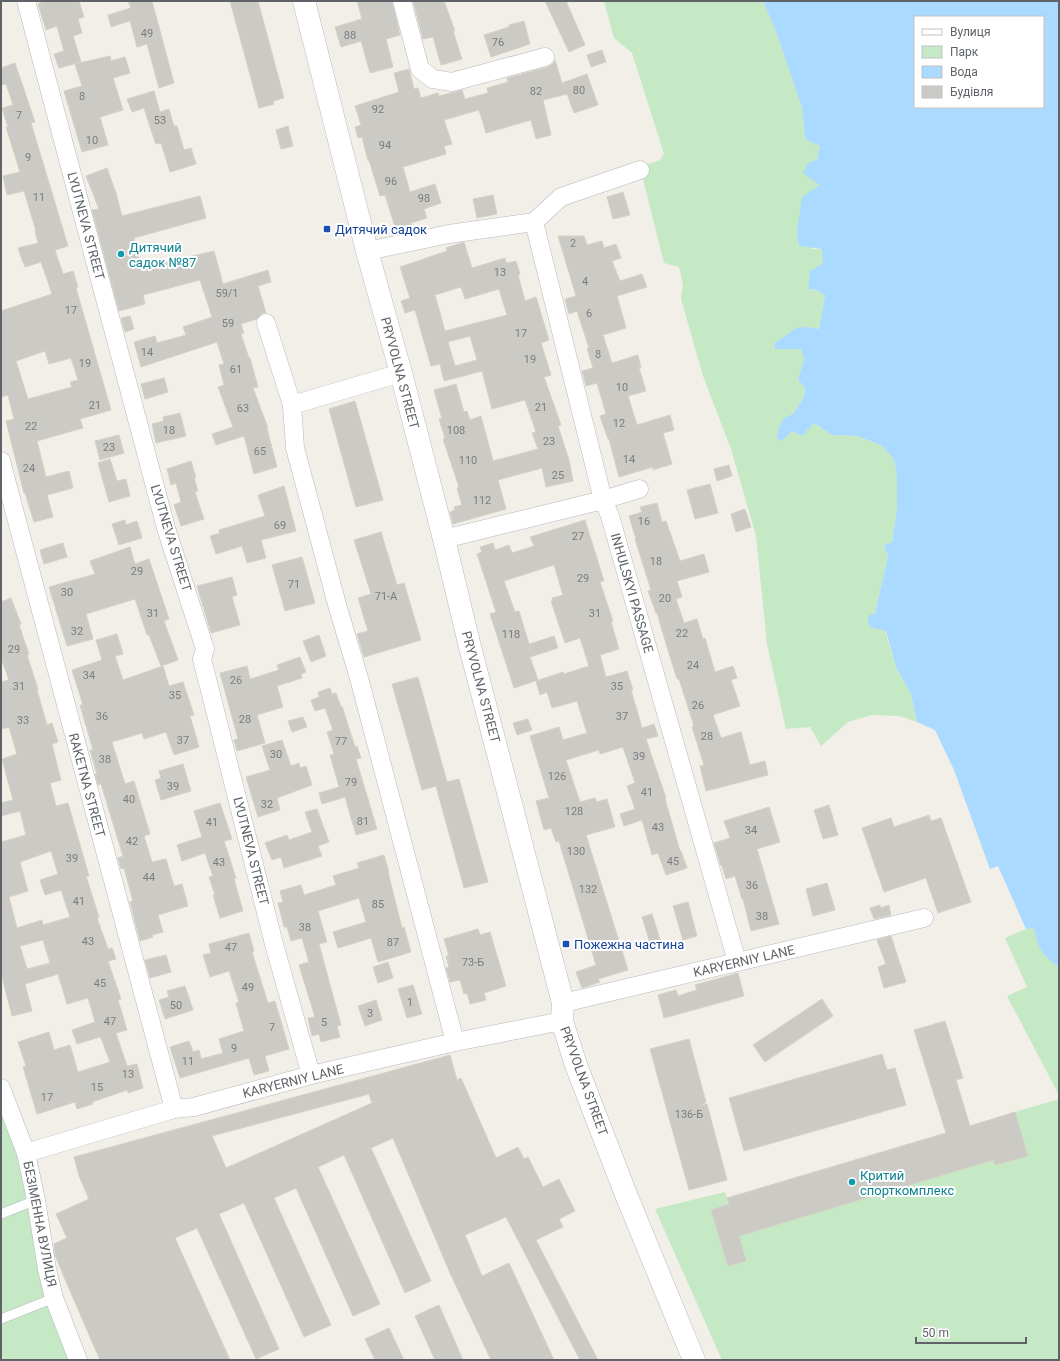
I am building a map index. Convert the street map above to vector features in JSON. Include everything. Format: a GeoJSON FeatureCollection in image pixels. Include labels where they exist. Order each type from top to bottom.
{"type":"FeatureCollection","features":[{"type":"Feature","properties":{"kind":"street","name":"LYUTNEVA STREET"},"geometry":{"type":"LineString","coordinates":[[26,1],[166,528],[205,649],[202,659],[274,944],[311,1075]]}},
{"type":"Feature","properties":{"kind":"street","name":"PRYVOLNA STREET"},"geometry":{"type":"LineString","coordinates":[[304,1],[367,251],[401,373],[444,540],[576,1065],[625,1192],[694,1360]]}},
{"type":"Feature","properties":{"kind":"street"},"geometry":{"type":"LineString","coordinates":[[402,1],[420,69],[433,79],[452,82],[545,58]]}},
{"type":"Feature","properties":{"kind":"street"},"geometry":{"type":"LineString","coordinates":[[367,251],[449,234],[534,222],[560,197],[640,170]]}},
{"type":"Feature","properties":{"kind":"street","name":"INHULSKYI PASSAGE"},"geometry":{"type":"LineString","coordinates":[[534,222],[603,500],[610,516],[737,962]]}},
{"type":"Feature","properties":{"kind":"street"},"geometry":{"type":"LineString","coordinates":[[266,323],[292,405],[295,448],[455,1042]]}},
{"type":"Feature","properties":{"kind":"street"},"geometry":{"type":"LineString","coordinates":[[292,405],[401,373]]}},
{"type":"Feature","properties":{"kind":"street","name":"RAKETNA STREET"},"geometry":{"type":"LineString","coordinates":[[1,461],[174,1109]]}},
{"type":"Feature","properties":{"kind":"street"},"geometry":{"type":"LineString","coordinates":[[444,540],[603,500],[639,489]]}},
{"type":"Feature","properties":{"kind":"street","name":"KARYERNIY LANE"},"geometry":{"type":"LineString","coordinates":[[26,1153],[174,1109],[194,1107],[311,1075],[455,1042],[737,962],[924,918]]}},
{"type":"Feature","properties":{"kind":"street","name":"БЕЗІМЕННА ВУЛИЦЯ"},"geometry":{"type":"LineString","coordinates":[[1,1088],[26,1153],[36,1200],[47,1269],[54,1298],[78,1360]]}},
{"type":"Feature","properties":{"kind":"lane"},"geometry":{"type":"LineString","coordinates":[[1,1214],[36,1200]]}},
{"type":"Feature","properties":{"kind":"lane"},"geometry":{"type":"LineString","coordinates":[[1,1319],[54,1298]]}},
{"type":"Feature","properties":{"kind":"green space"},"geometry":{"type":"Polygon","coordinates":[[[604,1],[763,1],[777,34],[802,108],[805,139],[820,146],[817,160],[821,185],[811,249],[823,249],[823,263],[810,271],[808,289],[817,290],[825,296],[819,329],[807,327],[775,343],[774,349],[801,349],[804,359],[798,380],[805,387],[804,397],[793,414],[781,441],[793,431],[802,436],[814,423],[832,435],[857,436],[881,445],[894,459],[897,476],[897,509],[892,542],[884,545],[888,557],[875,613],[885,630],[896,667],[911,694],[917,722],[899,716],[872,715],[848,722],[821,746],[810,727],[786,729],[767,644],[756,536],[731,449],[703,376],[681,299],[683,285],[679,267],[664,263],[640,167],[660,160],[664,154],[632,53],[614,38],[604,1]]]}},
{"type":"Feature","properties":{"kind":"green space"},"geometry":{"type":"Polygon","coordinates":[[[1033,928],[1038,938],[1038,944],[1045,956],[1059,968],[1059,1095],[1007,996],[1027,987],[1005,938],[1026,929],[1033,928]]]}},
{"type":"Feature","properties":{"kind":"green space"},"geometry":{"type":"Polygon","coordinates":[[[1059,1099],[1059,1360],[722,1360],[655,1209],[725,1192],[727,1198],[1059,1099]]]}},
{"type":"Feature","properties":{"kind":"green space"},"geometry":{"type":"Polygon","coordinates":[[[1,1101],[22,1155],[72,1360],[1,1360],[1,1101]]]}},
{"type":"Feature","properties":{"kind":"water"},"geometry":{"type":"Polygon","coordinates":[[[763,1],[1059,1],[1059,968],[1041,951],[1033,928],[1026,929],[998,866],[990,869],[954,770],[935,730],[917,722],[911,694],[896,667],[886,631],[869,627],[868,616],[875,613],[888,557],[884,545],[892,542],[897,509],[897,476],[894,459],[881,445],[857,436],[832,435],[814,423],[802,436],[793,431],[781,441],[777,438],[779,427],[784,418],[793,414],[804,397],[805,387],[798,380],[804,359],[801,349],[774,349],[775,343],[796,328],[807,327],[819,329],[825,296],[817,290],[808,289],[810,271],[823,263],[822,249],[799,246],[797,231],[802,197],[820,185],[803,173],[808,163],[817,160],[820,146],[805,139],[802,108],[777,34],[763,1]]]}},
{"type":"Feature","properties":{"kind":"building"},"geometry":{"type":"Polygon","coordinates":[[[45,1],[79,1],[84,17],[78,19],[82,33],[73,36],[81,62],[59,68],[54,54],[64,51],[57,26],[46,30],[38,4],[45,1]]]}},
{"type":"Feature","properties":{"kind":"building"},"geometry":{"type":"Polygon","coordinates":[[[128,1],[152,1],[174,83],[159,88],[147,44],[137,47],[130,21],[111,27],[108,15],[131,8],[128,1]]]}},
{"type":"Feature","properties":{"kind":"building"},"geometry":{"type":"Polygon","coordinates":[[[230,1],[258,1],[284,98],[273,101],[274,104],[259,108],[230,1]]]}},
{"type":"Feature","properties":{"kind":"building"},"geometry":{"type":"Polygon","coordinates":[[[357,1],[392,1],[400,35],[386,39],[393,67],[370,73],[361,41],[341,47],[335,27],[362,19],[357,1]]]}},
{"type":"Feature","properties":{"kind":"building"},"geometry":{"type":"Polygon","coordinates":[[[413,1],[444,1],[455,31],[453,31],[462,59],[441,65],[433,37],[423,39],[413,1]]]}},
{"type":"Feature","properties":{"kind":"building"},"geometry":{"type":"Polygon","coordinates":[[[545,1],[566,1],[585,45],[569,52],[545,1]]]}},
{"type":"Feature","properties":{"kind":"building"},"geometry":{"type":"Polygon","coordinates":[[[524,21],[530,44],[491,57],[484,35],[524,21]]]}},
{"type":"Feature","properties":{"kind":"building"},"geometry":{"type":"Polygon","coordinates":[[[602,50],[606,62],[591,67],[587,55],[602,50]]]}},
{"type":"Feature","properties":{"kind":"building"},"geometry":{"type":"Polygon","coordinates":[[[110,56],[111,61],[125,57],[130,73],[113,78],[123,110],[100,117],[108,145],[82,152],[64,91],[82,86],[75,64],[110,56]]]}},
{"type":"Feature","properties":{"kind":"building"},"geometry":{"type":"Polygon","coordinates":[[[555,60],[562,83],[587,74],[598,105],[574,113],[567,94],[543,100],[551,135],[536,139],[531,120],[486,133],[479,110],[444,120],[452,144],[444,146],[446,154],[403,167],[410,192],[435,184],[441,203],[424,209],[427,218],[396,230],[385,195],[380,196],[369,160],[368,161],[362,137],[358,138],[355,127],[361,125],[355,106],[399,92],[394,73],[409,69],[414,89],[418,88],[421,98],[438,93],[439,96],[462,90],[465,99],[488,93],[487,88],[508,82],[507,78],[548,67],[552,65],[555,60]]]}},
{"type":"Feature","properties":{"kind":"building"},"geometry":{"type":"Polygon","coordinates":[[[15,63],[35,122],[31,123],[68,246],[55,250],[63,274],[73,271],[78,287],[76,288],[111,410],[80,419],[83,428],[37,441],[46,477],[69,471],[73,488],[47,495],[53,517],[34,522],[24,493],[6,421],[14,419],[8,395],[1,397],[1,311],[52,294],[41,262],[25,267],[18,248],[38,243],[24,191],[7,195],[3,176],[20,172],[6,127],[8,127],[2,108],[13,105],[6,84],[1,85],[1,68],[15,63]],[[45,351],[16,361],[28,399],[72,387],[70,382],[78,380],[71,358],[49,364],[45,351]]]}},
{"type":"Feature","properties":{"kind":"building"},"geometry":{"type":"Polygon","coordinates":[[[154,91],[160,112],[169,109],[174,126],[177,126],[184,150],[191,148],[196,164],[170,172],[161,143],[156,144],[155,142],[144,108],[132,112],[127,99],[154,91]]]}},
{"type":"Feature","properties":{"kind":"building"},"geometry":{"type":"Polygon","coordinates":[[[288,126],[293,146],[281,149],[276,130],[288,126]]]}},
{"type":"Feature","properties":{"kind":"building"},"geometry":{"type":"Polygon","coordinates":[[[107,168],[122,216],[200,196],[206,218],[134,238],[142,268],[214,251],[223,284],[268,270],[271,282],[258,286],[266,313],[262,313],[257,319],[241,324],[244,333],[241,334],[250,358],[258,387],[253,388],[268,428],[277,467],[254,474],[244,436],[216,445],[212,434],[233,427],[218,387],[224,385],[219,365],[224,364],[217,342],[141,367],[134,342],[155,336],[157,343],[186,335],[183,327],[212,317],[200,280],[143,295],[145,304],[119,311],[92,210],[99,209],[86,176],[107,168]]]}},
{"type":"Feature","properties":{"kind":"building"},"geometry":{"type":"Polygon","coordinates":[[[623,192],[630,215],[613,219],[607,197],[623,192]]]}},
{"type":"Feature","properties":{"kind":"building"},"geometry":{"type":"Polygon","coordinates":[[[493,195],[497,214],[477,218],[473,199],[493,195]]]}},
{"type":"Feature","properties":{"kind":"building"},"geometry":{"type":"Polygon","coordinates":[[[558,236],[584,236],[587,245],[602,241],[604,248],[616,244],[621,258],[612,261],[620,281],[642,274],[647,287],[617,296],[626,328],[603,335],[612,363],[638,355],[641,368],[639,368],[646,391],[628,396],[637,425],[670,415],[674,430],[663,433],[672,464],[653,470],[653,467],[619,477],[609,439],[600,416],[606,414],[597,383],[586,386],[582,371],[593,368],[587,348],[589,348],[577,311],[569,314],[565,299],[576,296],[558,236]]]}},
{"type":"Feature","properties":{"kind":"building"},"geometry":{"type":"Polygon","coordinates":[[[464,242],[472,268],[505,258],[506,263],[516,261],[525,301],[536,297],[549,340],[541,343],[551,375],[544,377],[561,425],[558,426],[569,460],[573,481],[546,487],[542,468],[498,480],[506,509],[453,524],[450,512],[455,510],[454,507],[462,505],[457,488],[459,487],[443,439],[445,438],[439,419],[442,419],[434,390],[456,384],[464,412],[467,411],[470,420],[481,416],[493,461],[538,449],[532,433],[536,432],[525,400],[492,409],[482,371],[444,381],[440,364],[431,366],[415,310],[405,313],[401,301],[410,298],[400,267],[447,251],[446,248],[464,242]],[[461,287],[435,295],[445,331],[507,315],[499,289],[465,299],[461,287]],[[470,336],[448,342],[455,366],[477,360],[470,336]]]}},
{"type":"Feature","properties":{"kind":"building"},"geometry":{"type":"Polygon","coordinates":[[[130,316],[134,329],[125,332],[121,318],[130,316]]]}},
{"type":"Feature","properties":{"kind":"building"},"geometry":{"type":"Polygon","coordinates":[[[164,378],[168,392],[145,399],[141,384],[164,378]]]}},
{"type":"Feature","properties":{"kind":"building"},"geometry":{"type":"Polygon","coordinates":[[[355,401],[383,500],[356,507],[329,409],[355,401]]]}},
{"type":"Feature","properties":{"kind":"building"},"geometry":{"type":"Polygon","coordinates":[[[180,413],[186,436],[156,443],[152,424],[164,421],[163,417],[180,413]]]}},
{"type":"Feature","properties":{"kind":"building"},"geometry":{"type":"Polygon","coordinates":[[[119,435],[124,453],[100,460],[95,441],[119,435]]]}},
{"type":"Feature","properties":{"kind":"building"},"geometry":{"type":"Polygon","coordinates":[[[110,459],[117,481],[126,479],[130,496],[109,502],[98,463],[110,459]]]}},
{"type":"Feature","properties":{"kind":"building"},"geometry":{"type":"Polygon","coordinates":[[[191,461],[198,491],[195,492],[204,519],[181,526],[174,505],[181,502],[176,483],[171,485],[167,469],[191,461]]]}},
{"type":"Feature","properties":{"kind":"building"},"geometry":{"type":"Polygon","coordinates":[[[729,465],[732,476],[717,481],[714,469],[729,465]]]}},
{"type":"Feature","properties":{"kind":"building"},"geometry":{"type":"Polygon","coordinates":[[[710,484],[718,513],[695,519],[687,490],[710,484]]]}},
{"type":"Feature","properties":{"kind":"building"},"geometry":{"type":"Polygon","coordinates":[[[284,486],[296,531],[261,540],[266,558],[247,563],[242,546],[216,554],[210,536],[220,533],[219,530],[265,516],[258,495],[284,486]]]}},
{"type":"Feature","properties":{"kind":"building"},"geometry":{"type":"Polygon","coordinates":[[[657,503],[662,522],[666,521],[680,561],[704,554],[709,572],[677,581],[682,597],[676,599],[684,623],[697,619],[703,639],[705,638],[715,672],[733,666],[737,678],[731,680],[740,706],[713,715],[721,738],[741,732],[750,765],[765,761],[768,775],[706,791],[700,766],[704,765],[692,727],[694,726],[679,679],[677,679],[657,613],[648,591],[651,590],[629,516],[642,512],[640,507],[657,503]]]}},
{"type":"Feature","properties":{"kind":"building"},"geometry":{"type":"Polygon","coordinates":[[[745,509],[751,527],[736,532],[731,514],[745,509]]]}},
{"type":"Feature","properties":{"kind":"building"},"geometry":{"type":"Polygon","coordinates":[[[125,520],[126,525],[137,521],[142,538],[119,545],[112,524],[125,520]]]}},
{"type":"Feature","properties":{"kind":"building"},"geometry":{"type":"Polygon","coordinates":[[[585,520],[604,581],[600,582],[613,621],[611,622],[619,649],[600,655],[606,677],[627,671],[642,728],[654,724],[658,736],[646,739],[666,798],[665,799],[680,851],[687,868],[666,875],[658,853],[652,855],[642,820],[624,826],[620,814],[635,809],[627,786],[635,783],[623,747],[600,754],[599,750],[566,760],[580,802],[595,798],[597,802],[607,799],[615,827],[586,835],[628,970],[598,979],[600,982],[582,988],[576,972],[596,965],[559,841],[556,842],[551,828],[544,830],[536,801],[549,798],[530,736],[559,727],[563,740],[587,733],[577,701],[552,708],[547,692],[540,695],[536,681],[563,672],[564,674],[589,666],[580,638],[565,643],[551,601],[553,601],[552,598],[563,595],[554,565],[504,581],[515,612],[519,611],[529,644],[554,636],[558,648],[530,657],[538,680],[514,688],[490,614],[496,612],[477,554],[482,552],[480,547],[493,543],[495,550],[509,545],[512,553],[534,546],[530,537],[585,520]]]}},
{"type":"Feature","properties":{"kind":"building"},"geometry":{"type":"Polygon","coordinates":[[[381,532],[397,585],[404,583],[421,640],[364,657],[357,634],[368,631],[358,598],[371,594],[354,540],[381,532]]]}},
{"type":"Feature","properties":{"kind":"building"},"geometry":{"type":"Polygon","coordinates":[[[63,543],[67,557],[44,564],[40,550],[63,543]]]}},
{"type":"Feature","properties":{"kind":"building"},"geometry":{"type":"Polygon","coordinates":[[[130,547],[135,564],[149,559],[169,619],[164,621],[178,660],[161,666],[149,635],[147,635],[135,599],[86,614],[93,639],[67,646],[49,587],[95,574],[90,561],[130,547]]]}},
{"type":"Feature","properties":{"kind":"building"},"geometry":{"type":"Polygon","coordinates":[[[302,557],[315,603],[285,611],[272,565],[302,557]]]}},
{"type":"Feature","properties":{"kind":"building"},"geometry":{"type":"Polygon","coordinates":[[[232,577],[237,595],[232,597],[240,625],[211,633],[197,586],[232,577]]]}},
{"type":"Feature","properties":{"kind":"building"},"geometry":{"type":"Polygon","coordinates":[[[11,598],[21,624],[19,625],[29,654],[27,655],[38,689],[37,690],[47,725],[52,723],[58,742],[52,744],[61,780],[50,783],[56,806],[68,803],[89,876],[86,876],[99,917],[97,918],[108,949],[112,948],[116,959],[108,961],[121,999],[118,1000],[127,1030],[116,1033],[127,1066],[137,1064],[143,1088],[128,1093],[127,1090],[92,1102],[93,1104],[77,1109],[75,1102],[37,1114],[23,1067],[26,1066],[18,1042],[49,1032],[54,1050],[70,1045],[78,1072],[110,1062],[100,1037],[77,1044],[72,1030],[95,1022],[88,998],[67,1004],[58,974],[25,984],[32,1011],[12,1016],[1,973],[1,842],[26,835],[20,811],[1,816],[1,803],[13,800],[2,759],[17,754],[9,727],[1,729],[1,682],[9,680],[1,658],[1,602],[11,598]],[[51,851],[20,862],[28,891],[9,897],[17,928],[42,920],[43,925],[70,917],[61,890],[45,895],[40,880],[58,874],[51,851]],[[43,940],[20,946],[27,969],[50,963],[43,940]]]}},
{"type":"Feature","properties":{"kind":"building"},"geometry":{"type":"Polygon","coordinates":[[[117,634],[123,654],[115,656],[123,680],[163,666],[169,686],[183,682],[194,715],[190,716],[199,747],[174,755],[166,732],[144,739],[142,733],[112,742],[125,784],[134,781],[150,834],[144,836],[152,862],[166,859],[174,886],[182,884],[188,906],[158,915],[163,932],[152,935],[153,937],[140,941],[130,902],[133,901],[124,868],[121,869],[118,858],[123,856],[101,784],[98,785],[95,774],[97,774],[90,750],[93,750],[80,705],[83,705],[72,670],[102,660],[96,640],[117,634]]]}},
{"type":"Feature","properties":{"kind":"building"},"geometry":{"type":"Polygon","coordinates":[[[319,635],[326,656],[311,662],[303,641],[319,635]]]}},
{"type":"Feature","properties":{"kind":"building"},"geometry":{"type":"Polygon","coordinates":[[[300,657],[306,672],[301,674],[302,678],[277,686],[283,707],[257,715],[265,743],[237,751],[234,740],[238,739],[220,673],[247,666],[250,679],[279,670],[277,665],[300,657]]]}},
{"type":"Feature","properties":{"kind":"building"},"geometry":{"type":"Polygon","coordinates":[[[418,677],[447,782],[459,779],[488,882],[464,888],[436,786],[422,790],[392,684],[418,677]]]}},
{"type":"Feature","properties":{"kind":"building"},"geometry":{"type":"Polygon","coordinates":[[[330,688],[332,694],[336,693],[341,707],[342,706],[355,747],[357,746],[361,758],[356,759],[377,829],[356,835],[345,797],[322,804],[319,793],[339,787],[330,755],[334,754],[327,732],[333,730],[325,708],[315,711],[311,700],[319,697],[318,692],[330,688]]]}},
{"type":"Feature","properties":{"kind":"building"},"geometry":{"type":"Polygon","coordinates":[[[303,717],[307,727],[292,732],[288,721],[303,717]]]}},
{"type":"Feature","properties":{"kind":"building"},"geometry":{"type":"Polygon","coordinates":[[[528,719],[532,730],[517,735],[513,723],[528,719]]]}},
{"type":"Feature","properties":{"kind":"building"},"geometry":{"type":"Polygon","coordinates":[[[282,740],[291,766],[299,763],[300,768],[306,766],[312,785],[277,798],[280,810],[258,817],[246,777],[270,770],[262,746],[282,740]]]}},
{"type":"Feature","properties":{"kind":"building"},"geometry":{"type":"Polygon","coordinates":[[[183,764],[191,791],[161,800],[155,780],[161,778],[159,771],[183,764]]]}},
{"type":"Feature","properties":{"kind":"building"},"geometry":{"type":"Polygon","coordinates":[[[220,803],[232,839],[224,841],[236,878],[234,879],[243,911],[220,918],[209,877],[213,876],[205,853],[182,861],[177,845],[202,837],[194,811],[220,803]]]}},
{"type":"Feature","properties":{"kind":"building"},"geometry":{"type":"Polygon","coordinates":[[[829,805],[838,835],[823,839],[814,810],[829,805]]]}},
{"type":"Feature","properties":{"kind":"building"},"geometry":{"type":"Polygon","coordinates":[[[769,807],[780,842],[757,849],[779,924],[751,931],[743,899],[735,876],[726,879],[714,843],[730,838],[724,821],[769,807]]]}},
{"type":"Feature","properties":{"kind":"building"},"geometry":{"type":"Polygon","coordinates":[[[317,809],[329,842],[318,846],[322,856],[284,868],[281,857],[272,860],[265,843],[287,835],[289,840],[312,832],[305,812],[317,809]]]}},
{"type":"Feature","properties":{"kind":"building"},"geometry":{"type":"Polygon","coordinates":[[[929,815],[931,821],[941,818],[971,902],[938,913],[926,878],[884,892],[862,828],[891,818],[894,827],[929,815]]]}},
{"type":"Feature","properties":{"kind":"building"},"geometry":{"type":"Polygon","coordinates":[[[384,855],[402,928],[404,927],[411,952],[378,962],[371,938],[338,948],[333,932],[366,922],[359,898],[318,911],[327,942],[319,944],[341,1025],[337,1026],[340,1037],[321,1042],[319,1034],[312,1036],[308,1018],[315,1017],[299,965],[309,962],[302,938],[291,941],[287,927],[284,927],[278,903],[283,902],[280,891],[301,885],[304,895],[336,885],[333,876],[359,868],[357,863],[384,855]]]}},
{"type":"Feature","properties":{"kind":"building"},"geometry":{"type":"Polygon","coordinates":[[[827,883],[835,910],[813,916],[806,889],[827,883]]]}},
{"type":"Feature","properties":{"kind":"building"},"geometry":{"type":"Polygon","coordinates":[[[688,902],[697,936],[683,940],[673,906],[688,902]]]}},
{"type":"Feature","properties":{"kind":"building"},"geometry":{"type":"Polygon","coordinates":[[[880,905],[881,908],[889,905],[891,915],[874,919],[870,908],[880,905]]]}},
{"type":"Feature","properties":{"kind":"building"},"geometry":{"type":"Polygon","coordinates":[[[652,914],[661,943],[651,946],[642,917],[652,914]]]}},
{"type":"Feature","properties":{"kind":"building"},"geometry":{"type":"Polygon","coordinates":[[[478,929],[480,935],[490,932],[506,986],[484,993],[486,1000],[470,1004],[467,993],[464,994],[460,980],[450,982],[446,968],[449,967],[446,956],[449,956],[444,939],[478,929]]]}},
{"type":"Feature","properties":{"kind":"building"},"geometry":{"type":"Polygon","coordinates":[[[249,933],[254,951],[252,952],[268,1003],[275,1001],[289,1049],[265,1056],[269,1071],[254,1075],[249,1058],[180,1078],[170,1047],[189,1041],[193,1052],[199,1050],[201,1059],[223,1053],[219,1039],[244,1031],[236,1003],[239,1002],[229,971],[210,977],[203,955],[211,953],[209,944],[249,933]]]}},
{"type":"Feature","properties":{"kind":"building"},"geometry":{"type":"Polygon","coordinates":[[[891,936],[906,982],[884,988],[878,967],[886,964],[877,940],[891,936]]]}},
{"type":"Feature","properties":{"kind":"building"},"geometry":{"type":"Polygon","coordinates":[[[166,955],[171,972],[150,978],[145,960],[166,955]]]}},
{"type":"Feature","properties":{"kind":"building"},"geometry":{"type":"Polygon","coordinates":[[[388,962],[393,978],[378,983],[373,967],[388,962]]]}},
{"type":"Feature","properties":{"kind":"building"},"geometry":{"type":"Polygon","coordinates":[[[738,973],[744,996],[664,1018],[658,995],[676,990],[678,996],[697,990],[695,985],[738,973]]]}},
{"type":"Feature","properties":{"kind":"building"},"geometry":{"type":"Polygon","coordinates":[[[413,985],[422,1014],[407,1018],[398,989],[413,985]]]}},
{"type":"Feature","properties":{"kind":"building"},"geometry":{"type":"Polygon","coordinates":[[[185,986],[193,1010],[165,1019],[159,1000],[169,997],[167,991],[185,986]]]}},
{"type":"Feature","properties":{"kind":"building"},"geometry":{"type":"Polygon","coordinates":[[[822,999],[833,1016],[765,1062],[753,1045],[822,999]]]}},
{"type":"Feature","properties":{"kind":"building"},"geometry":{"type":"Polygon","coordinates":[[[376,1000],[382,1020],[365,1026],[358,1006],[376,1000]]]}},
{"type":"Feature","properties":{"kind":"building","name":"Критий спорткомплекс"},"geometry":{"type":"Polygon","coordinates":[[[945,1021],[963,1078],[956,1080],[970,1126],[1015,1112],[1028,1156],[995,1165],[993,1160],[739,1236],[746,1261],[728,1266],[711,1210],[729,1204],[727,1198],[946,1133],[914,1030],[945,1021]]]}},
{"type":"Feature","properties":{"kind":"building"},"geometry":{"type":"Polygon","coordinates":[[[689,1039],[706,1102],[700,1106],[707,1104],[727,1180],[689,1190],[650,1049],[689,1039]]]}},
{"type":"Feature","properties":{"kind":"building"},"geometry":{"type":"Polygon","coordinates":[[[882,1054],[887,1070],[895,1068],[906,1105],[744,1151],[729,1098],[882,1054]]]}},
{"type":"Feature","properties":{"kind":"building"},"geometry":{"type":"Polygon","coordinates":[[[450,1055],[457,1080],[461,1078],[496,1158],[518,1147],[524,1159],[528,1157],[543,1187],[559,1179],[575,1211],[559,1219],[563,1227],[536,1240],[598,1360],[580,1360],[506,1217],[465,1235],[482,1276],[509,1263],[554,1360],[491,1360],[450,1273],[393,1138],[371,1148],[431,1281],[405,1293],[344,1155],[318,1167],[380,1304],[353,1316],[296,1188],[274,1198],[331,1325],[304,1337],[244,1203],[219,1214],[279,1349],[256,1359],[197,1228],[175,1238],[230,1360],[100,1360],[55,1255],[54,1244],[67,1238],[56,1214],[89,1199],[79,1176],[74,1157],[450,1055]],[[369,1094],[212,1136],[226,1168],[372,1103],[369,1094]]]}},
{"type":"Feature","properties":{"kind":"building"},"geometry":{"type":"Polygon","coordinates":[[[439,1305],[463,1360],[435,1360],[415,1316],[439,1305]]]}},
{"type":"Feature","properties":{"kind":"building"},"geometry":{"type":"Polygon","coordinates":[[[389,1328],[404,1360],[375,1360],[365,1339],[389,1328]]]}},
{"type":"Feature","properties":{"kind":"place","name":"Дитячий садок"},"geometry":{"type":"Point","coordinates":[327,229]}},
{"type":"Feature","properties":{"kind":"place","name":"Дитячий садок №87"},"geometry":{"type":"Point","coordinates":[121,254]}},
{"type":"Feature","properties":{"kind":"place","name":"Пожежна частина"},"geometry":{"type":"Point","coordinates":[566,944]}},
{"type":"Feature","properties":{"kind":"place","name":"Критий спорткомплекс"},"geometry":{"type":"Point","coordinates":[852,1182]}}]}
